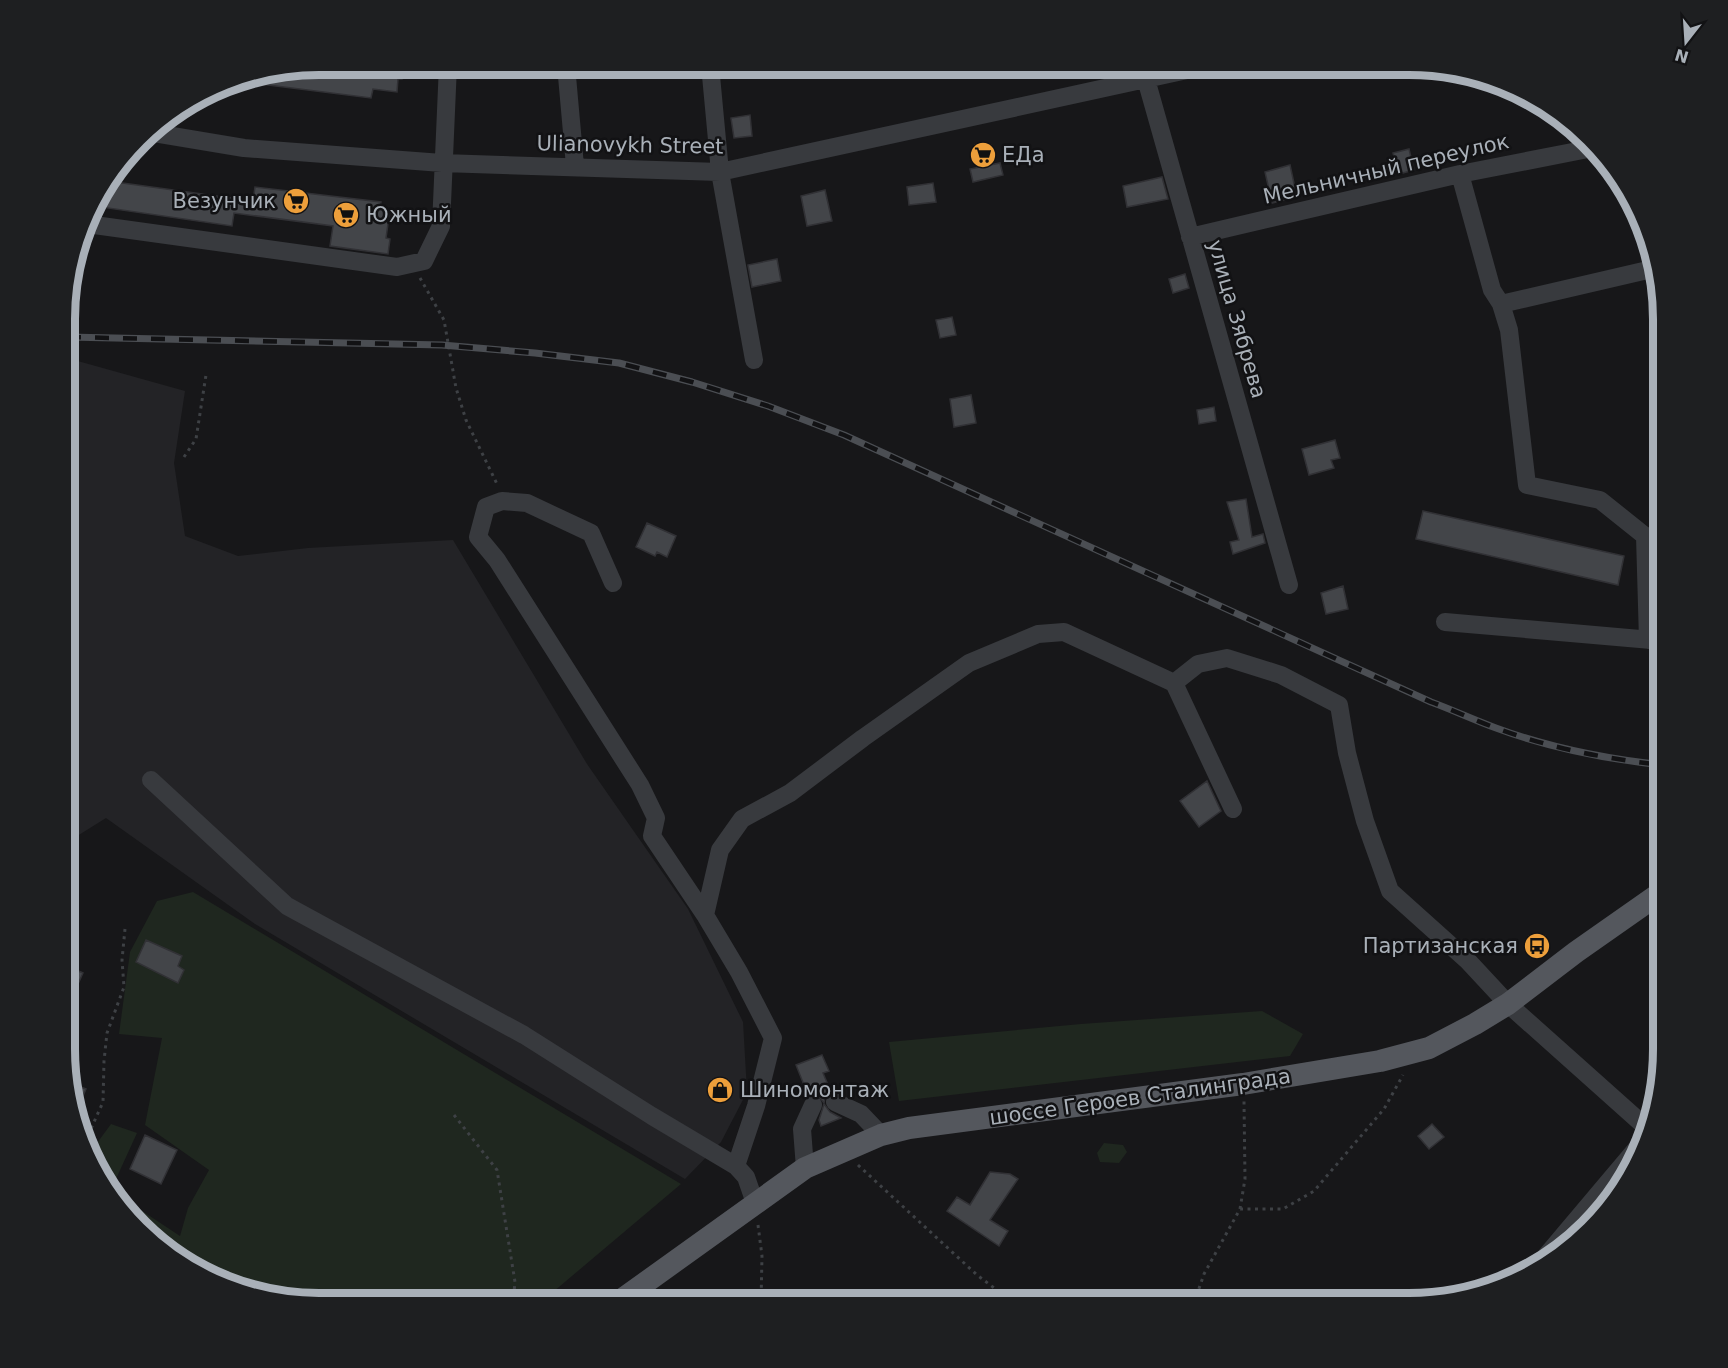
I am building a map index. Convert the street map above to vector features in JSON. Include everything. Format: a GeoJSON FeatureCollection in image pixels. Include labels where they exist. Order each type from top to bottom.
{"type":"FeatureCollection","features":[{"type":"Feature","properties":{"kind":"main road","name":"шоссе Героев Сталинграда"},"geometry":{"type":"LineString","coordinates":[[630,1293],[805,1168],[881,1135],[909,1128],[1243,1084],[1380,1061],[1429,1048],[1508,1004],[1576,952],[1653,898]]}},
{"type":"Feature","properties":{"kind":"street"},"geometry":{"type":"LineString","coordinates":[[94,225],[397,267],[424,261],[441,226],[447,75]]}},
{"type":"Feature","properties":{"kind":"street"},"geometry":{"type":"LineString","coordinates":[[567,75],[575,166]]}},
{"type":"Feature","properties":{"kind":"street"},"geometry":{"type":"LineString","coordinates":[[711,75],[720,172],[754,360]]}},
{"type":"Feature","properties":{"kind":"street","name":"Ulianovykh Street"},"geometry":{"type":"LineString","coordinates":[[159,134],[244,148],[442,163],[720,172],[1131,75]]}},
{"type":"Feature","properties":{"kind":"street","name":"улица Зябрева"},"geometry":{"type":"LineString","coordinates":[[1145,75],[1289,585]]}},
{"type":"Feature","properties":{"kind":"street","name":"Мельничный переулок"},"geometry":{"type":"LineString","coordinates":[[1190,237],[1460,174],[1585,150]]}},
{"type":"Feature","properties":{"kind":"street"},"geometry":{"type":"LineString","coordinates":[[1460,174],[1491,290],[1501,304],[1509,330],[1527,485],[1600,500],[1653,535]]}},
{"type":"Feature","properties":{"kind":"street"},"geometry":{"type":"LineString","coordinates":[[1501,304],[1648,270]]}},
{"type":"Feature","properties":{"kind":"street"},"geometry":{"type":"LineString","coordinates":[[613,583],[591,532],[528,503],[501,501],[486,507],[478,537],[497,560],[640,785],[656,818],[652,836],[705,915],[739,972],[773,1038],[756,1106],[736,1166]]}},
{"type":"Feature","properties":{"kind":"street"},"geometry":{"type":"LineString","coordinates":[[1445,622],[1653,641]]}},
{"type":"Feature","properties":{"kind":"street"},"geometry":{"type":"LineString","coordinates":[[705,915],[720,850],[742,819],[790,793],[862,738],[969,663],[1038,634],[1064,632],[1174,683],[1233,808]]}},
{"type":"Feature","properties":{"kind":"street"},"geometry":{"type":"LineString","coordinates":[[1174,683],[1198,664],[1227,658],[1281,675],[1340,705],[1347,753],[1362,809],[1390,891],[1468,961],[1508,1004],[1642,1123]]}},
{"type":"Feature","properties":{"kind":"street"},"geometry":{"type":"LineString","coordinates":[[151,780],[287,906],[524,1035],[736,1166],[746,1178],[755,1203]]}},
{"type":"Feature","properties":{"kind":"street"},"geometry":{"type":"LineString","coordinates":[[835,1102],[861,1114],[881,1135]]}},
{"type":"Feature","properties":{"kind":"street"},"geometry":{"type":"LineString","coordinates":[[805,1168],[802,1129],[813,1105]]}},
{"type":"Feature","properties":{"kind":"street"},"geometry":{"type":"LineString","coordinates":[[1555,1245],[1625,1162]]}},
{"type":"Feature","properties":{"kind":"path"},"geometry":{"type":"LineString","coordinates":[[411,264],[444,320],[456,388],[466,420],[505,501]]}},
{"type":"Feature","properties":{"kind":"path"},"geometry":{"type":"LineString","coordinates":[[184,457],[196,439],[206,375]]}},
{"type":"Feature","properties":{"kind":"path"},"geometry":{"type":"LineString","coordinates":[[90,1132],[103,1102],[107,1033],[124,987],[122,960],[125,929]]}},
{"type":"Feature","properties":{"kind":"path"},"geometry":{"type":"LineString","coordinates":[[1240,1209],[1283,1209],[1314,1191],[1384,1109],[1416,1052]]}},
{"type":"Feature","properties":{"kind":"path"},"geometry":{"type":"LineString","coordinates":[[1197,1293],[1204,1274],[1240,1209],[1245,1179],[1243,1084]]}},
{"type":"Feature","properties":{"kind":"path"},"geometry":{"type":"LineString","coordinates":[[454,1115],[497,1170],[515,1282],[514,1293]]}},
{"type":"Feature","properties":{"kind":"path"},"geometry":{"type":"LineString","coordinates":[[843,1151],[977,1275],[1001,1293]]}},
{"type":"Feature","properties":{"kind":"path"},"geometry":{"type":"LineString","coordinates":[[755,1203],[762,1256],[761,1293]]}},
{"type":"Feature","properties":{"kind":"shaded area"},"geometry":{"type":"Polygon","coordinates":[[[75,360],[185,391],[174,463],[185,536],[238,556],[308,548],[453,540],[587,764],[688,909],[743,1022],[747,1092],[721,1142],[685,1179],[255,924],[106,818],[75,837],[75,360]]]}},
{"type":"Feature","properties":{"kind":"shaded area"},"geometry":{"type":"Polygon","coordinates":[[[193,892],[681,1184],[552,1293],[287,1291],[256,1285],[211,1268],[170,1243],[146,1222],[128,1202],[180,1236],[188,1208],[209,1170],[145,1125],[162,1038],[119,1034],[130,952],[157,901],[193,892]]]}},
{"type":"Feature","properties":{"kind":"shaded area"},"geometry":{"type":"Polygon","coordinates":[[[1262,1011],[1303,1034],[1290,1056],[899,1101],[889,1042],[1081,1024],[1262,1011]]]}},
{"type":"Feature","properties":{"kind":"shaded area"},"geometry":{"type":"Polygon","coordinates":[[[111,1124],[137,1133],[116,1179],[111,1177],[95,1146],[111,1124]]]}},
{"type":"Feature","properties":{"kind":"shaded area"},"geometry":{"type":"Polygon","coordinates":[[[1104,1143],[1123,1145],[1127,1152],[1119,1163],[1100,1162],[1097,1153],[1104,1143]]]}},
{"type":"Feature","properties":{"kind":"building"},"geometry":{"type":"Polygon","coordinates":[[[319,75],[403,75],[402,79],[398,79],[397,92],[373,89],[371,98],[255,83],[287,77],[319,75]]]}},
{"type":"Feature","properties":{"kind":"building"},"geometry":{"type":"Polygon","coordinates":[[[750,115],[752,136],[734,138],[731,118],[750,115]]]}},
{"type":"Feature","properties":{"kind":"building"},"geometry":{"type":"Polygon","coordinates":[[[1409,149],[1414,170],[1399,174],[1393,153],[1409,149]]]}},
{"type":"Feature","properties":{"kind":"building"},"geometry":{"type":"Polygon","coordinates":[[[1000,163],[1003,175],[973,182],[970,169],[1000,163]]]}},
{"type":"Feature","properties":{"kind":"building"},"geometry":{"type":"Polygon","coordinates":[[[1290,165],[1297,197],[1272,203],[1265,172],[1290,165]]]}},
{"type":"Feature","properties":{"kind":"building"},"geometry":{"type":"Polygon","coordinates":[[[1162,177],[1168,199],[1127,207],[1123,186],[1162,177]]]}},
{"type":"Feature","properties":{"kind":"building"},"geometry":{"type":"Polygon","coordinates":[[[117,182],[253,201],[255,187],[381,202],[380,209],[390,210],[386,238],[390,239],[388,254],[330,246],[333,226],[234,213],[232,226],[102,207],[117,182]]]}},
{"type":"Feature","properties":{"kind":"building"},"geometry":{"type":"Polygon","coordinates":[[[933,183],[936,202],[909,205],[907,187],[933,183]]]}},
{"type":"Feature","properties":{"kind":"building"},"geometry":{"type":"Polygon","coordinates":[[[825,190],[832,221],[807,226],[801,196],[825,190]]]}},
{"type":"Feature","properties":{"kind":"building"},"geometry":{"type":"Polygon","coordinates":[[[777,259],[781,281],[752,287],[748,265],[777,259]]]}},
{"type":"Feature","properties":{"kind":"building"},"geometry":{"type":"Polygon","coordinates":[[[1185,274],[1189,288],[1173,293],[1169,279],[1185,274]]]}},
{"type":"Feature","properties":{"kind":"building"},"geometry":{"type":"Polygon","coordinates":[[[952,317],[956,335],[940,338],[936,320],[952,317]]]}},
{"type":"Feature","properties":{"kind":"building"},"geometry":{"type":"Polygon","coordinates":[[[971,395],[976,423],[954,427],[950,399],[971,395]]]}},
{"type":"Feature","properties":{"kind":"building"},"geometry":{"type":"Polygon","coordinates":[[[1214,407],[1216,421],[1199,424],[1197,410],[1214,407]]]}},
{"type":"Feature","properties":{"kind":"building"},"geometry":{"type":"Polygon","coordinates":[[[1335,440],[1340,458],[1331,460],[1334,468],[1309,475],[1302,449],[1335,440]]]}},
{"type":"Feature","properties":{"kind":"building"},"geometry":{"type":"Polygon","coordinates":[[[1246,499],[1252,537],[1263,534],[1265,543],[1233,554],[1230,542],[1239,540],[1227,502],[1246,499]]]}},
{"type":"Feature","properties":{"kind":"building"},"geometry":{"type":"Polygon","coordinates":[[[1423,511],[1624,556],[1618,585],[1416,539],[1423,511]]]}},
{"type":"Feature","properties":{"kind":"building"},"geometry":{"type":"Polygon","coordinates":[[[647,523],[676,536],[667,557],[657,552],[655,556],[636,547],[647,523]]]}},
{"type":"Feature","properties":{"kind":"building"},"geometry":{"type":"Polygon","coordinates":[[[1343,586],[1348,609],[1326,614],[1321,593],[1343,586]]]}},
{"type":"Feature","properties":{"kind":"building"},"geometry":{"type":"Polygon","coordinates":[[[1207,781],[1221,811],[1199,827],[1180,801],[1207,781]]]}},
{"type":"Feature","properties":{"kind":"building"},"geometry":{"type":"Polygon","coordinates":[[[146,940],[182,956],[178,966],[184,970],[178,983],[136,962],[146,940]]]}},
{"type":"Feature","properties":{"kind":"building"},"geometry":{"type":"Polygon","coordinates":[[[75,969],[83,973],[75,991],[75,969]]]}},
{"type":"Feature","properties":{"kind":"building"},"geometry":{"type":"Polygon","coordinates":[[[822,1055],[829,1071],[823,1073],[831,1092],[825,1097],[824,1103],[818,1095],[808,1095],[796,1065],[822,1055]]]}},
{"type":"Feature","properties":{"kind":"building"},"geometry":{"type":"Polygon","coordinates":[[[78,1086],[86,1089],[81,1101],[78,1086]]]}},
{"type":"Feature","properties":{"kind":"building"},"geometry":{"type":"Polygon","coordinates":[[[824,1104],[830,1112],[841,1118],[821,1126],[819,1120],[824,1104]]]}},
{"type":"Feature","properties":{"kind":"building"},"geometry":{"type":"Polygon","coordinates":[[[1432,1124],[1444,1137],[1429,1149],[1418,1136],[1432,1124]]]}},
{"type":"Feature","properties":{"kind":"building"},"geometry":{"type":"Polygon","coordinates":[[[145,1135],[177,1150],[161,1184],[130,1169],[145,1135]]]}},
{"type":"Feature","properties":{"kind":"building"},"geometry":{"type":"Polygon","coordinates":[[[990,1172],[1010,1174],[1018,1179],[990,1220],[1008,1231],[999,1246],[947,1211],[957,1197],[970,1205],[990,1172]]]}},
{"type":"Feature","properties":{"kind":"railway"},"geometry":{"type":"LineString","coordinates":[[75,337],[442,345],[619,363],[692,382],[768,406],[844,435],[1431,702],[1488,725],[1578,752],[1653,764]]}},
{"type":"Feature","properties":{"kind":"place","name":"ЕДа"},"geometry":{"type":"Point","coordinates":[983,155]}},
{"type":"Feature","properties":{"kind":"place","name":"Везунчик"},"geometry":{"type":"Point","coordinates":[296,201]}},
{"type":"Feature","properties":{"kind":"place","name":"Южный"},"geometry":{"type":"Point","coordinates":[346,215]}},
{"type":"Feature","properties":{"kind":"place","name":"Партизанская"},"geometry":{"type":"Point","coordinates":[1537,946]}},
{"type":"Feature","properties":{"kind":"place","name":"Шиномонтаж"},"geometry":{"type":"Point","coordinates":[720,1090]}}]}
